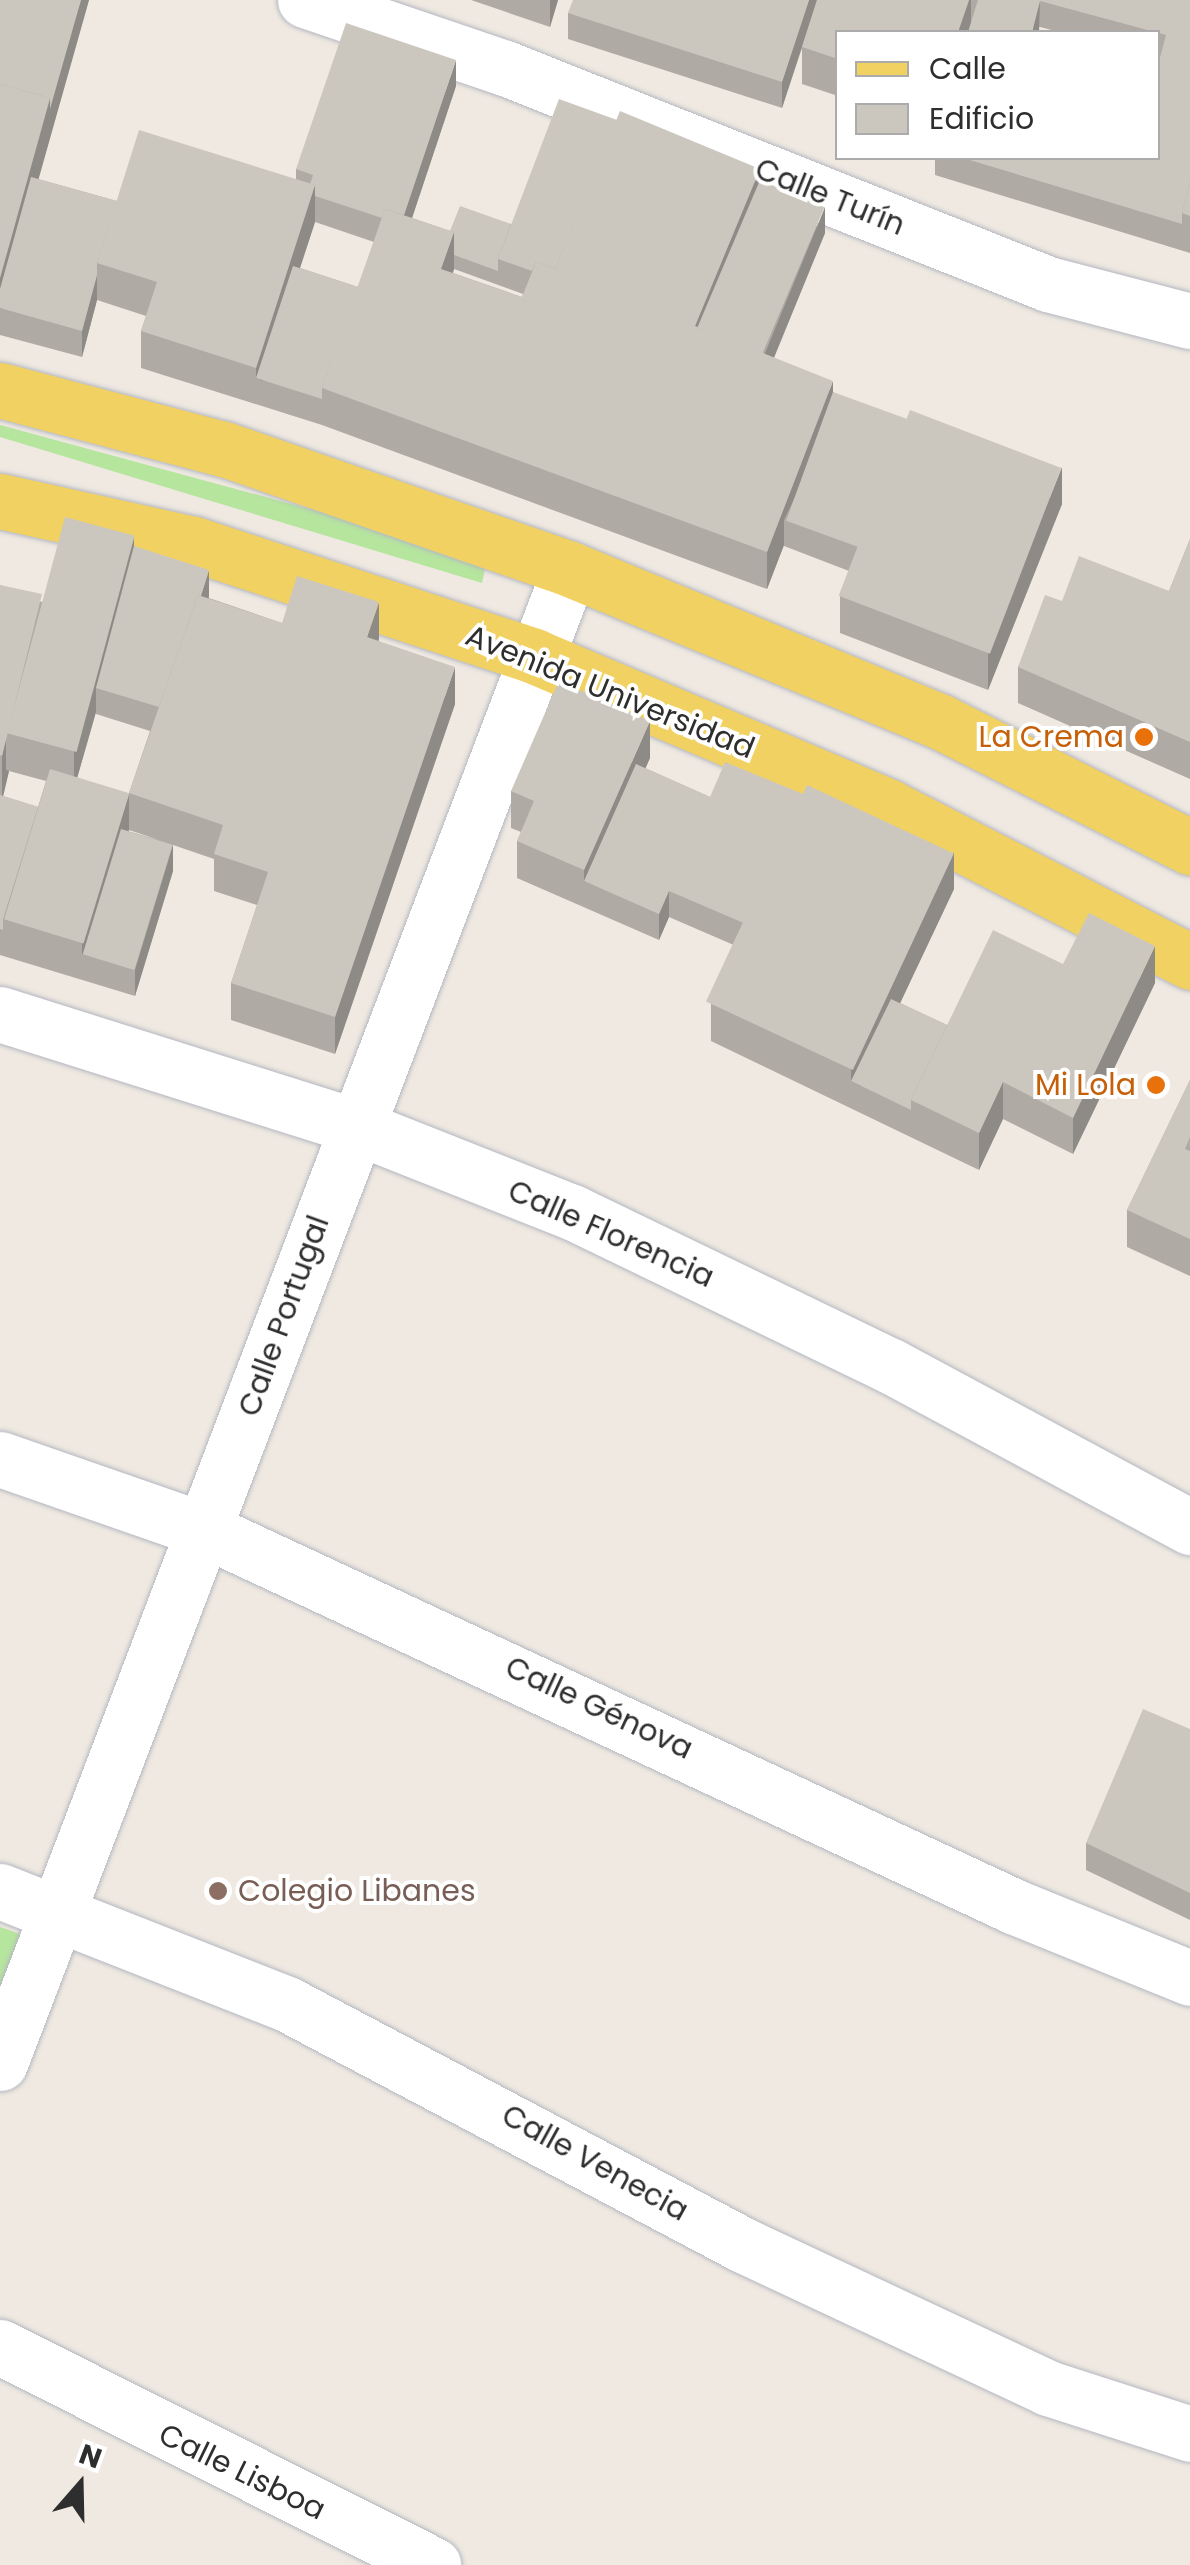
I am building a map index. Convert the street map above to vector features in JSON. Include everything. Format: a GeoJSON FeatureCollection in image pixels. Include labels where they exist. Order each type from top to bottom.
{"type":"FeatureCollection","features":[{"type":"Feature","properties":{"kind":"main road"},"geometry":{"type":"LineString","coordinates":[[0,390],[224,449],[570,570],[941,722],[1190,847]]}},
{"type":"Feature","properties":{"kind":"main road","name":"Avenida Universidad"},"geometry":{"type":"LineString","coordinates":[[0,501],[194,544],[534,656],[889,807],[1190,962]]}},
{"type":"Feature","properties":{"kind":"street","name":"Calle Turín"},"geometry":{"type":"LineString","coordinates":[[305,0],[505,68],[1048,284],[1190,321]]}},
{"type":"Feature","properties":{"kind":"street","name":"Calle Portugal"},"geometry":{"type":"LineString","coordinates":[[0,2063],[206,1531],[352,1125],[570,570]]}},
{"type":"Feature","properties":{"kind":"street","name":"Calle Florencia"},"geometry":{"type":"LineString","coordinates":[[0,1014],[352,1125],[572,1212],[891,1366],[1190,1528]]}},
{"type":"Feature","properties":{"kind":"street","name":"Calle Génova"},"geometry":{"type":"LineString","coordinates":[[0,1458],[206,1531],[1012,1906],[1190,1978]]}},
{"type":"Feature","properties":{"kind":"street","name":"Calle Venecia"},"geometry":{"type":"LineString","coordinates":[[0,1891],[287,2004],[743,2244],[1048,2388],[1190,2434]]}},
{"type":"Feature","properties":{"kind":"street","name":"Calle Lisboa"},"geometry":{"type":"LineString","coordinates":[[0,2347],[433,2565]]}},
{"type":"Feature","properties":{"kind":"green space"},"geometry":{"type":"Polygon","coordinates":[[[0,425],[321,512],[485,569],[482,583],[0,437],[0,425]]]}},
{"type":"Feature","properties":{"kind":"green space"},"geometry":{"type":"Polygon","coordinates":[[[0,1927],[43,1942],[0,2050],[0,1927]]]}},
{"type":"Feature","properties":{"kind":"building"},"geometry":{"type":"Polygon","coordinates":[[[0,0],[81,0],[50,109],[50,98],[0,84],[0,0]]]}},
{"type":"Feature","properties":{"kind":"building"},"geometry":{"type":"Polygon","coordinates":[[[573,0],[809,0],[782,82],[568,13],[573,0]]]}},
{"type":"Feature","properties":{"kind":"building"},"geometry":{"type":"Polygon","coordinates":[[[817,0],[969,0],[959,30],[835,30],[835,58],[802,47],[817,0]]]}},
{"type":"Feature","properties":{"kind":"building"},"geometry":{"type":"Polygon","coordinates":[[[978,0],[1190,0],[1190,182],[1182,224],[970,160],[1160,160],[1160,58],[1166,35],[1160,30],[1040,1],[1033,30],[969,30],[978,0]]]}},
{"type":"Feature","properties":{"kind":"building"},"geometry":{"type":"Polygon","coordinates":[[[346,23],[456,60],[404,215],[385,209],[382,218],[315,196],[315,185],[310,184],[313,175],[296,169],[346,23]]]}},
{"type":"Feature","properties":{"kind":"building"},"geometry":{"type":"Polygon","coordinates":[[[0,84],[50,98],[0,278],[0,84]]]}},
{"type":"Feature","properties":{"kind":"building"},"geometry":{"type":"Polygon","coordinates":[[[559,99],[617,120],[555,269],[536,262],[532,271],[498,259],[559,99]]]}},
{"type":"Feature","properties":{"kind":"building"},"geometry":{"type":"Polygon","coordinates":[[[620,111],[760,169],[695,326],[833,381],[767,552],[322,388],[385,209],[454,232],[441,269],[522,297],[536,262],[555,269],[620,111]]]}},
{"type":"Feature","properties":{"kind":"building"},"geometry":{"type":"Polygon","coordinates":[[[139,130],[315,185],[256,368],[141,331],[157,282],[97,263],[139,130]]]}},
{"type":"Feature","properties":{"kind":"building"},"geometry":{"type":"Polygon","coordinates":[[[31,177],[117,201],[97,263],[82,331],[0,308],[0,289],[31,177]]]}},
{"type":"Feature","properties":{"kind":"building"},"geometry":{"type":"Polygon","coordinates":[[[760,180],[824,207],[762,355],[697,327],[760,180]]]}},
{"type":"Feature","properties":{"kind":"building"},"geometry":{"type":"Polygon","coordinates":[[[1190,182],[1190,216],[1182,213],[1190,182]]]}},
{"type":"Feature","properties":{"kind":"building"},"geometry":{"type":"Polygon","coordinates":[[[460,206],[511,224],[498,259],[498,271],[454,255],[454,232],[450,231],[460,206]]]}},
{"type":"Feature","properties":{"kind":"building"},"geometry":{"type":"Polygon","coordinates":[[[293,266],[358,287],[322,388],[322,399],[256,378],[293,266]]]}},
{"type":"Feature","properties":{"kind":"building"},"geometry":{"type":"Polygon","coordinates":[[[833,392],[907,419],[860,548],[786,521],[833,392]]]}},
{"type":"Feature","properties":{"kind":"building"},"geometry":{"type":"Polygon","coordinates":[[[910,410],[1061,468],[990,654],[839,596],[910,410]]]}},
{"type":"Feature","properties":{"kind":"building"},"geometry":{"type":"Polygon","coordinates":[[[65,517],[135,536],[77,752],[7,733],[65,517]]]}},
{"type":"Feature","properties":{"kind":"building"},"geometry":{"type":"Polygon","coordinates":[[[1190,539],[1190,742],[1018,667],[1045,595],[1062,601],[1079,556],[1169,591],[1190,539]]]}},
{"type":"Feature","properties":{"kind":"building"},"geometry":{"type":"Polygon","coordinates":[[[134,546],[209,570],[159,707],[96,688],[134,546]]]}},
{"type":"Feature","properties":{"kind":"building"},"geometry":{"type":"Polygon","coordinates":[[[297,576],[379,602],[367,637],[455,667],[335,1017],[231,983],[268,872],[214,854],[223,825],[129,793],[198,595],[282,623],[297,576]]]}},
{"type":"Feature","properties":{"kind":"building"},"geometry":{"type":"Polygon","coordinates":[[[0,585],[42,594],[2,756],[0,755],[0,585]]]}},
{"type":"Feature","properties":{"kind":"building"},"geometry":{"type":"Polygon","coordinates":[[[559,681],[650,721],[584,870],[517,841],[534,801],[511,791],[559,681]]]}},
{"type":"Feature","properties":{"kind":"building"},"geometry":{"type":"Polygon","coordinates":[[[725,762],[803,794],[746,924],[669,891],[659,914],[584,881],[636,764],[710,797],[725,762]]]}},
{"type":"Feature","properties":{"kind":"building"},"geometry":{"type":"Polygon","coordinates":[[[50,769],[129,793],[83,943],[4,919],[50,769]]]}},
{"type":"Feature","properties":{"kind":"building"},"geometry":{"type":"Polygon","coordinates":[[[807,785],[954,853],[853,1070],[706,1002],[807,785]]]}},
{"type":"Feature","properties":{"kind":"building"},"geometry":{"type":"Polygon","coordinates":[[[0,795],[38,807],[3,919],[3,930],[0,929],[0,795]]]}},
{"type":"Feature","properties":{"kind":"building"},"geometry":{"type":"Polygon","coordinates":[[[121,829],[173,845],[134,970],[83,954],[121,829]]]}},
{"type":"Feature","properties":{"kind":"building"},"geometry":{"type":"Polygon","coordinates":[[[1089,913],[1155,946],[1073,1118],[1003,1082],[979,1133],[911,1100],[993,930],[1063,964],[1089,913]]]}},
{"type":"Feature","properties":{"kind":"building"},"geometry":{"type":"Polygon","coordinates":[[[891,999],[947,1025],[911,1100],[911,1110],[851,1081],[891,999]]]}},
{"type":"Feature","properties":{"kind":"building"},"geometry":{"type":"Polygon","coordinates":[[[1190,1080],[1190,1137],[1185,1149],[1190,1151],[1190,1239],[1127,1210],[1190,1080]]]}},
{"type":"Feature","properties":{"kind":"building"},"geometry":{"type":"Polygon","coordinates":[[[1143,1709],[1190,1729],[1190,1893],[1086,1843],[1143,1709]]]}},
{"type":"Feature","properties":{"kind":"place","name":"La Crema"},"geometry":{"type":"Point","coordinates":[1144,737]}},
{"type":"Feature","properties":{"kind":"place","name":"Mi Lola"},"geometry":{"type":"Point","coordinates":[1156,1085]}},
{"type":"Feature","properties":{"kind":"place","name":"Colegio Libanes"},"geometry":{"type":"Point","coordinates":[218,1891]}}]}
